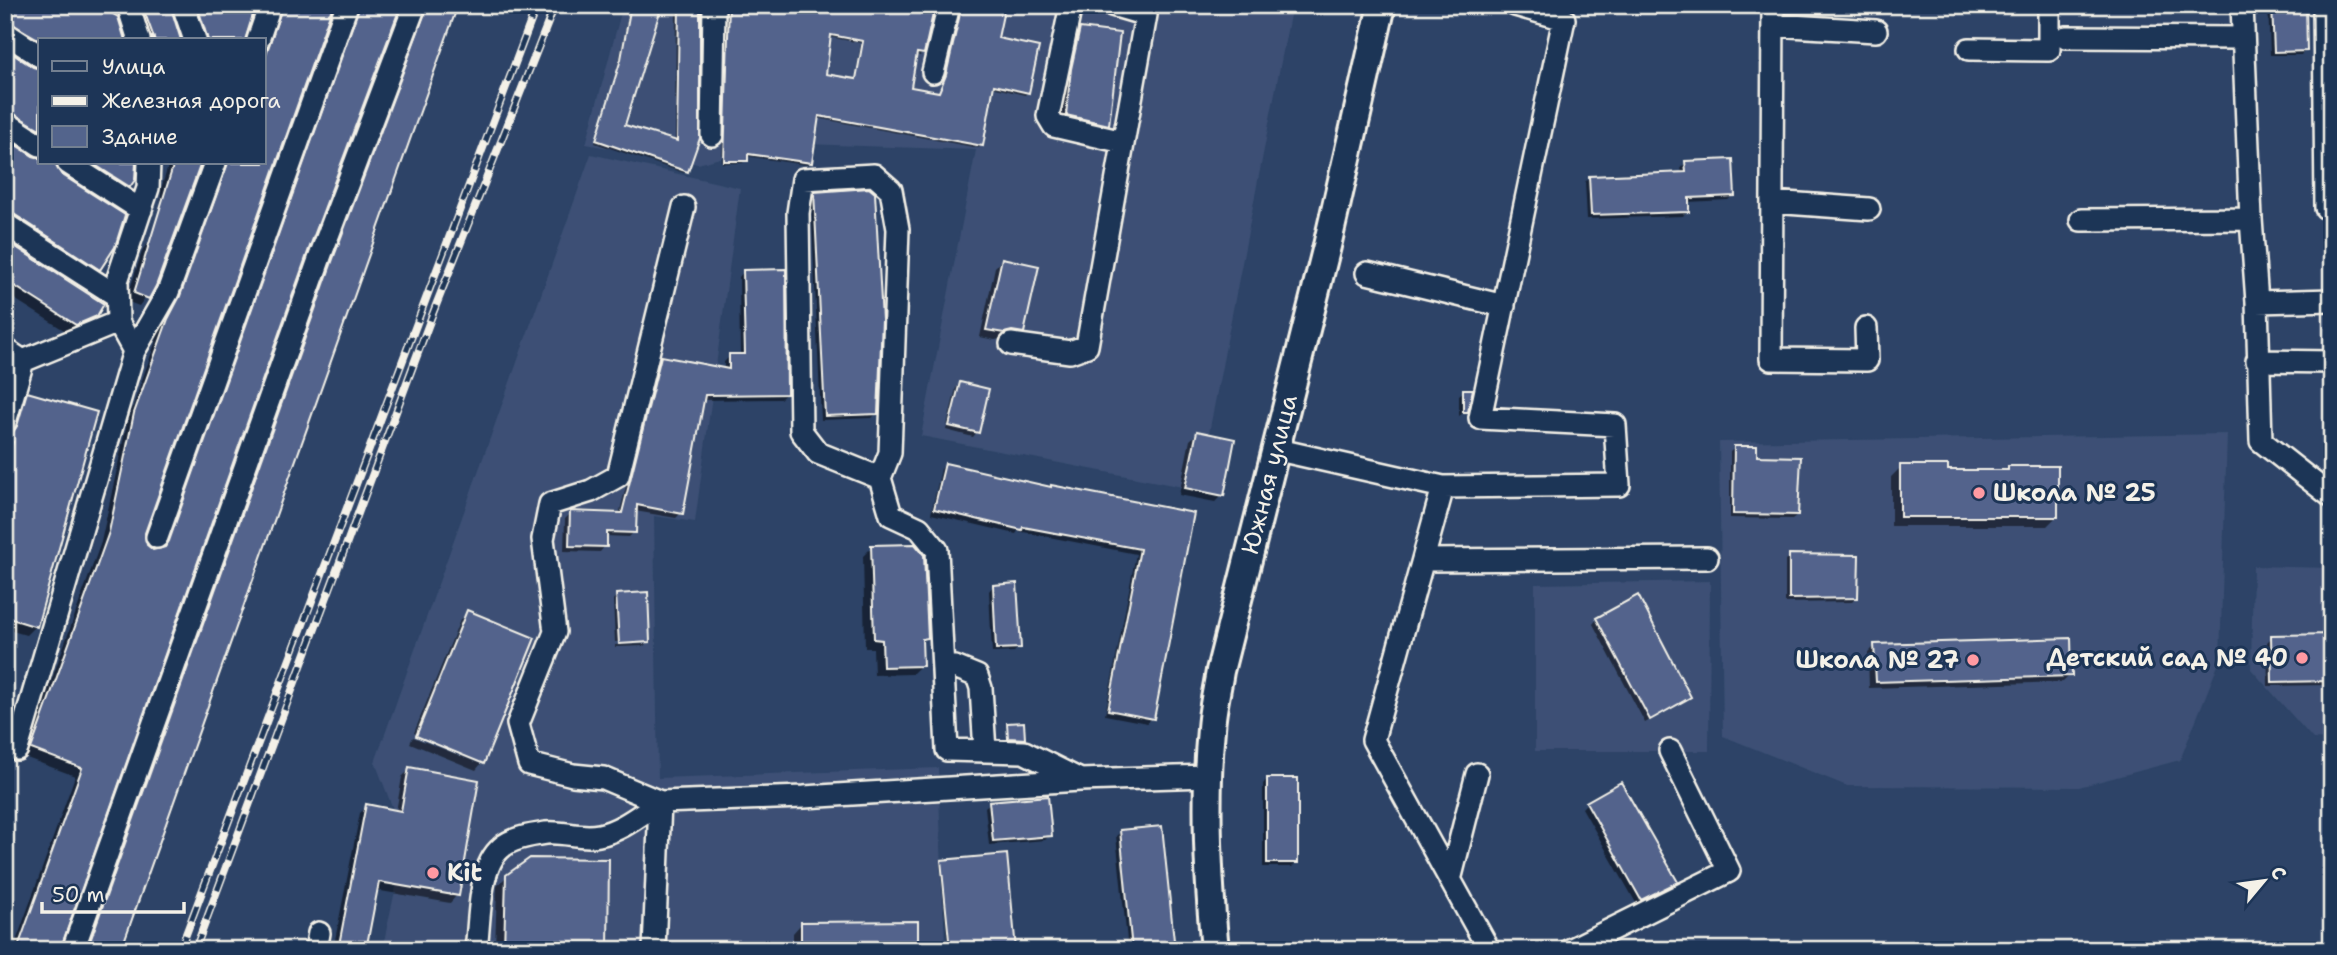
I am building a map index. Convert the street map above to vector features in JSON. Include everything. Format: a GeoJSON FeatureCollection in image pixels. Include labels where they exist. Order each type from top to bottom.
{"type":"FeatureCollection","features":[{"type":"Feature","properties":{"kind":"main road","name":"Южная улица"},"geometry":{"type":"LineString","coordinates":[[1215,950],[1209,862],[1208,776],[1211,727],[1220,671],[1327,246],[1381,5]]}},
{"type":"Feature","properties":{"kind":"lane"},"geometry":{"type":"LineString","coordinates":[[128,5],[139,38]]}},
{"type":"Feature","properties":{"kind":"lane"},"geometry":{"type":"LineString","coordinates":[[183,5],[194,38]]}},
{"type":"Feature","properties":{"kind":"lane"},"geometry":{"type":"LineString","coordinates":[[259,38],[270,5]]}},
{"type":"Feature","properties":{"kind":"lane"},"geometry":{"type":"LineString","coordinates":[[157,537],[347,5]]}},
{"type":"Feature","properties":{"kind":"lane"},"geometry":{"type":"LineString","coordinates":[[73,950],[320,254],[415,5]]}},
{"type":"Feature","properties":{"kind":"lane"},"geometry":{"type":"LineString","coordinates":[[712,135],[714,5]]}},
{"type":"Feature","properties":{"kind":"lane"},"geometry":{"type":"LineString","coordinates":[[933,72],[949,5]]}},
{"type":"Feature","properties":{"kind":"lane"},"geometry":{"type":"LineString","coordinates":[[1070,5],[1048,116],[1054,126],[1123,142]]}},
{"type":"Feature","properties":{"kind":"lane"},"geometry":{"type":"LineString","coordinates":[[1011,344],[1070,352],[1087,346],[1146,15],[1112,5]]}},
{"type":"Feature","properties":{"kind":"lane"},"geometry":{"type":"LineString","coordinates":[[1274,449],[1443,488],[1619,485],[1615,425],[1480,418],[1564,19],[1516,5]]}},
{"type":"Feature","properties":{"kind":"lane"},"geometry":{"type":"LineString","coordinates":[[1969,49],[2049,50],[2049,5]]}},
{"type":"Feature","properties":{"kind":"lane"},"geometry":{"type":"LineString","coordinates":[[2242,5],[2257,302],[2260,441],[2332,497]]}},
{"type":"Feature","properties":{"kind":"lane"},"geometry":{"type":"LineString","coordinates":[[2324,5],[2326,208]]}},
{"type":"Feature","properties":{"kind":"lane"},"geometry":{"type":"LineString","coordinates":[[1866,328],[1867,360],[1772,359],[1773,15],[1876,31]]}},
{"type":"Feature","properties":{"kind":"lane"},"geometry":{"type":"LineString","coordinates":[[5,33],[38,55]]}},
{"type":"Feature","properties":{"kind":"lane"},"geometry":{"type":"LineString","coordinates":[[2066,37],[2243,38]]}},
{"type":"Feature","properties":{"kind":"lane"},"geometry":{"type":"LineString","coordinates":[[5,122],[38,144]]}},
{"type":"Feature","properties":{"kind":"lane"},"geometry":{"type":"LineString","coordinates":[[70,164],[141,210]]}},
{"type":"Feature","properties":{"kind":"lane"},"geometry":{"type":"LineString","coordinates":[[134,351],[118,322],[117,281],[148,188],[149,164]]}},
{"type":"Feature","properties":{"kind":"lane"},"geometry":{"type":"LineString","coordinates":[[17,749],[134,351],[168,292],[215,164]]}},
{"type":"Feature","properties":{"kind":"lane"},"geometry":{"type":"LineString","coordinates":[[880,478],[818,453],[801,431],[798,213],[803,178],[874,175],[891,190],[898,229],[890,453],[880,478],[891,515],[919,528],[937,550],[947,750],[1024,752],[1080,780]]}},
{"type":"Feature","properties":{"kind":"lane"},"geometry":{"type":"LineString","coordinates":[[1772,202],[1869,209]]}},
{"type":"Feature","properties":{"kind":"lane"},"geometry":{"type":"LineString","coordinates":[[684,207],[618,476],[590,491],[550,504],[543,539],[555,632],[517,724],[529,764],[573,775],[603,778],[660,802],[1208,776]]}},
{"type":"Feature","properties":{"kind":"lane"},"geometry":{"type":"LineString","coordinates":[[2081,220],[2251,219]]}},
{"type":"Feature","properties":{"kind":"lane"},"geometry":{"type":"LineString","coordinates":[[5,224],[117,296]]}},
{"type":"Feature","properties":{"kind":"lane"},"geometry":{"type":"LineString","coordinates":[[1367,273],[1504,306]]}},
{"type":"Feature","properties":{"kind":"lane"},"geometry":{"type":"LineString","coordinates":[[2257,302],[2332,300]]}},
{"type":"Feature","properties":{"kind":"lane"},"geometry":{"type":"LineString","coordinates":[[5,422],[14,355],[118,322]]}},
{"type":"Feature","properties":{"kind":"lane"},"geometry":{"type":"LineString","coordinates":[[2257,361],[2332,362]]}},
{"type":"Feature","properties":{"kind":"lane"},"geometry":{"type":"LineString","coordinates":[[1443,488],[1373,740],[1489,950]]}},
{"type":"Feature","properties":{"kind":"lane"},"geometry":{"type":"LineString","coordinates":[[1423,560],[1707,558]]}},
{"type":"Feature","properties":{"kind":"lane"},"geometry":{"type":"LineString","coordinates":[[943,667],[955,667],[977,676],[981,688],[985,751]]}},
{"type":"Feature","properties":{"kind":"lane"},"geometry":{"type":"LineString","coordinates":[[1570,950],[1728,871],[1670,751]]}},
{"type":"Feature","properties":{"kind":"lane"},"geometry":{"type":"LineString","coordinates":[[1450,880],[1477,774]]}},
{"type":"Feature","properties":{"kind":"lane"},"geometry":{"type":"LineString","coordinates":[[476,950],[486,870],[502,846],[516,839],[548,833],[578,837],[614,831],[660,802]]}},
{"type":"Feature","properties":{"kind":"lane"},"geometry":{"type":"LineString","coordinates":[[654,950],[660,802]]}},
{"type":"Feature","properties":{"kind":"shaded area"},"geometry":{"type":"Polygon","coordinates":[[[623,5],[1292,5],[1198,490],[921,436],[976,150],[776,143],[698,164],[586,144],[623,5]]]}},
{"type":"Feature","properties":{"kind":"shaded area"},"geometry":{"type":"Polygon","coordinates":[[[591,154],[740,188],[695,522],[654,516],[658,778],[938,768],[945,950],[382,950],[409,827],[393,809],[375,762],[591,154]]]}},
{"type":"Feature","properties":{"kind":"shaded area"},"geometry":{"type":"Polygon","coordinates":[[[2227,434],[2220,660],[2180,760],[2079,787],[1847,786],[1723,736],[1719,442],[2227,434]]]}},
{"type":"Feature","properties":{"kind":"shaded area"},"geometry":{"type":"Polygon","coordinates":[[[2253,566],[2332,568],[2332,740],[2313,739],[2251,669],[2253,566]]]}},
{"type":"Feature","properties":{"kind":"shaded area"},"geometry":{"type":"Polygon","coordinates":[[[1710,581],[1709,751],[1535,751],[1535,584],[1710,581]]]}},
{"type":"Feature","properties":{"kind":"building"},"geometry":{"type":"Polygon","coordinates":[[[5,5],[98,5],[118,17],[124,38],[38,39],[5,20],[5,5]]]}},
{"type":"Feature","properties":{"kind":"building"},"geometry":{"type":"Polygon","coordinates":[[[142,5],[170,5],[180,38],[154,38],[142,5]]]}},
{"type":"Feature","properties":{"kind":"building"},"geometry":{"type":"Polygon","coordinates":[[[197,5],[256,5],[246,38],[207,38],[197,5]]]}},
{"type":"Feature","properties":{"kind":"building"},"geometry":{"type":"Polygon","coordinates":[[[283,5],[333,5],[145,533],[147,545],[153,550],[165,547],[169,541],[360,5],[401,5],[309,249],[60,950],[17,950],[82,768],[31,749],[109,532],[134,413],[228,164],[266,164],[266,54],[283,5]]]}},
{"type":"Feature","properties":{"kind":"building"},"geometry":{"type":"Polygon","coordinates":[[[428,5],[458,5],[121,950],[87,950],[333,259],[428,5]]]}},
{"type":"Feature","properties":{"kind":"building"},"geometry":{"type":"Polygon","coordinates":[[[631,5],[662,5],[625,125],[677,141],[679,5],[700,5],[700,138],[688,172],[596,140],[621,59],[631,5]]]}},
{"type":"Feature","properties":{"kind":"building"},"geometry":{"type":"Polygon","coordinates":[[[729,5],[935,5],[924,54],[917,53],[911,87],[939,92],[946,75],[962,5],[1005,5],[998,38],[1039,47],[1029,93],[994,85],[983,146],[819,116],[812,163],[748,154],[748,161],[724,161],[729,5]],[[831,35],[826,74],[856,79],[863,41],[831,35]]]}},
{"type":"Feature","properties":{"kind":"building"},"geometry":{"type":"Polygon","coordinates":[[[2272,5],[2306,5],[2307,51],[2274,52],[2272,5]]]}},
{"type":"Feature","properties":{"kind":"building"},"geometry":{"type":"Polygon","coordinates":[[[1080,28],[1120,33],[1109,125],[1066,115],[1071,69],[1080,28]]]}},
{"type":"Feature","properties":{"kind":"building"},"geometry":{"type":"Polygon","coordinates":[[[5,49],[38,68],[38,128],[5,109],[5,49]]]}},
{"type":"Feature","properties":{"kind":"building"},"geometry":{"type":"Polygon","coordinates":[[[5,138],[38,157],[38,164],[56,164],[61,174],[125,215],[115,247],[100,270],[5,211],[5,138]]]}},
{"type":"Feature","properties":{"kind":"building"},"geometry":{"type":"Polygon","coordinates":[[[1733,159],[1735,196],[1689,198],[1689,212],[1591,215],[1589,176],[1686,172],[1685,161],[1733,159]]]}},
{"type":"Feature","properties":{"kind":"building"},"geometry":{"type":"Polygon","coordinates":[[[94,164],[136,164],[135,180],[130,187],[94,164]]]}},
{"type":"Feature","properties":{"kind":"building"},"geometry":{"type":"Polygon","coordinates":[[[174,164],[201,164],[156,286],[149,299],[134,293],[174,164]]]}},
{"type":"Feature","properties":{"kind":"building"},"geometry":{"type":"Polygon","coordinates":[[[869,188],[875,193],[882,320],[878,414],[825,416],[814,192],[869,188]]]}},
{"type":"Feature","properties":{"kind":"building"},"geometry":{"type":"Polygon","coordinates":[[[5,240],[104,304],[97,316],[76,325],[5,280],[5,240]]]}},
{"type":"Feature","properties":{"kind":"building"},"geometry":{"type":"Polygon","coordinates":[[[1002,258],[1039,266],[1024,333],[986,330],[1002,258]]]}},
{"type":"Feature","properties":{"kind":"building"},"geometry":{"type":"Polygon","coordinates":[[[786,269],[787,394],[705,395],[683,514],[637,505],[636,533],[607,532],[607,547],[569,546],[570,511],[622,513],[661,356],[729,369],[729,354],[745,354],[743,270],[786,269]]]}},
{"type":"Feature","properties":{"kind":"building"},"geometry":{"type":"Polygon","coordinates":[[[960,382],[989,389],[979,433],[949,426],[960,382]]]}},
{"type":"Feature","properties":{"kind":"building"},"geometry":{"type":"Polygon","coordinates":[[[1463,389],[1473,389],[1468,412],[1463,412],[1463,389]]]}},
{"type":"Feature","properties":{"kind":"building"},"geometry":{"type":"Polygon","coordinates":[[[27,392],[97,412],[37,627],[5,617],[5,471],[13,442],[5,441],[5,435],[13,432],[17,426],[27,392]]]}},
{"type":"Feature","properties":{"kind":"building"},"geometry":{"type":"Polygon","coordinates":[[[1197,431],[1235,439],[1224,496],[1185,488],[1197,431]]]}},
{"type":"Feature","properties":{"kind":"building"},"geometry":{"type":"Polygon","coordinates":[[[1734,446],[1757,446],[1757,456],[1801,457],[1798,515],[1733,514],[1734,446]]]}},
{"type":"Feature","properties":{"kind":"building"},"geometry":{"type":"Polygon","coordinates":[[[945,463],[1051,487],[1194,513],[1154,719],[1108,710],[1140,549],[1023,527],[1022,530],[934,509],[945,463]]]}},
{"type":"Feature","properties":{"kind":"building","name":"Школа № 25"},"geometry":{"type":"Polygon","coordinates":[[[1900,465],[1948,465],[1948,470],[2008,470],[2008,466],[2058,466],[2058,517],[1900,517],[1900,465]]]}},
{"type":"Feature","properties":{"kind":"building"},"geometry":{"type":"Polygon","coordinates":[[[915,544],[924,555],[928,638],[922,639],[923,666],[883,667],[882,640],[874,639],[871,545],[915,544]]]}},
{"type":"Feature","properties":{"kind":"building"},"geometry":{"type":"Polygon","coordinates":[[[1789,554],[1859,555],[1858,598],[1789,599],[1789,554]]]}},
{"type":"Feature","properties":{"kind":"building"},"geometry":{"type":"Polygon","coordinates":[[[1017,583],[1021,648],[996,649],[993,585],[1017,583]]]}},
{"type":"Feature","properties":{"kind":"building"},"geometry":{"type":"Polygon","coordinates":[[[648,592],[650,642],[619,644],[616,594],[648,592]]]}},
{"type":"Feature","properties":{"kind":"building"},"geometry":{"type":"Polygon","coordinates":[[[1638,595],[1691,697],[1650,720],[1596,618],[1638,595]]]}},
{"type":"Feature","properties":{"kind":"building"},"geometry":{"type":"Polygon","coordinates":[[[467,610],[535,638],[484,764],[416,736],[467,610]]]}},
{"type":"Feature","properties":{"kind":"building","name":"Детский сад № 40"},"geometry":{"type":"Polygon","coordinates":[[[2332,634],[2332,681],[2272,682],[2271,635],[2332,634]]]}},
{"type":"Feature","properties":{"kind":"building","name":"Школа № 27"},"geometry":{"type":"Polygon","coordinates":[[[2071,638],[2072,676],[1876,682],[1874,644],[2071,638]]]}},
{"type":"Feature","properties":{"kind":"building"},"geometry":{"type":"Polygon","coordinates":[[[1024,722],[1025,739],[1008,738],[1007,723],[1024,722]]]}},
{"type":"Feature","properties":{"kind":"building"},"geometry":{"type":"Polygon","coordinates":[[[409,767],[479,780],[459,896],[379,882],[366,950],[338,950],[366,804],[401,811],[409,767]]]}},
{"type":"Feature","properties":{"kind":"building"},"geometry":{"type":"Polygon","coordinates":[[[1267,778],[1298,778],[1298,863],[1267,863],[1267,778]]]}},
{"type":"Feature","properties":{"kind":"building"},"geometry":{"type":"Polygon","coordinates":[[[1621,782],[1678,882],[1641,900],[1586,802],[1621,782]]]}},
{"type":"Feature","properties":{"kind":"building"},"geometry":{"type":"Polygon","coordinates":[[[1048,796],[1052,836],[993,841],[989,801],[1048,796]]]}},
{"type":"Feature","properties":{"kind":"building"},"geometry":{"type":"Polygon","coordinates":[[[1162,826],[1175,950],[1132,950],[1120,830],[1162,826]]]}},
{"type":"Feature","properties":{"kind":"building"},"geometry":{"type":"Polygon","coordinates":[[[1007,854],[1016,950],[950,950],[941,860],[1007,854]]]}},
{"type":"Feature","properties":{"kind":"building"},"geometry":{"type":"Polygon","coordinates":[[[530,858],[609,859],[608,950],[504,950],[506,875],[530,858]]]}},
{"type":"Feature","properties":{"kind":"building"},"geometry":{"type":"Polygon","coordinates":[[[918,921],[918,950],[801,950],[801,922],[918,921]]]}},
{"type":"Feature","properties":{"kind":"railway"},"geometry":{"type":"LineString","coordinates":[[180,950],[537,5]]}},
{"type":"Feature","properties":{"kind":"railway"},"geometry":{"type":"LineString","coordinates":[[195,950],[431,318],[555,5]]}},
{"type":"Feature","properties":{"kind":"place","name":"Школа № 25"},"geometry":{"type":"Point","coordinates":[1979,493]}},
{"type":"Feature","properties":{"kind":"place","name":"Детский сад № 40"},"geometry":{"type":"Point","coordinates":[2302,658]}},
{"type":"Feature","properties":{"kind":"place","name":"Школа № 27"},"geometry":{"type":"Point","coordinates":[1973,660]}},
{"type":"Feature","properties":{"kind":"place","name":"Kit"},"geometry":{"type":"Point","coordinates":[433,873]}}]}
